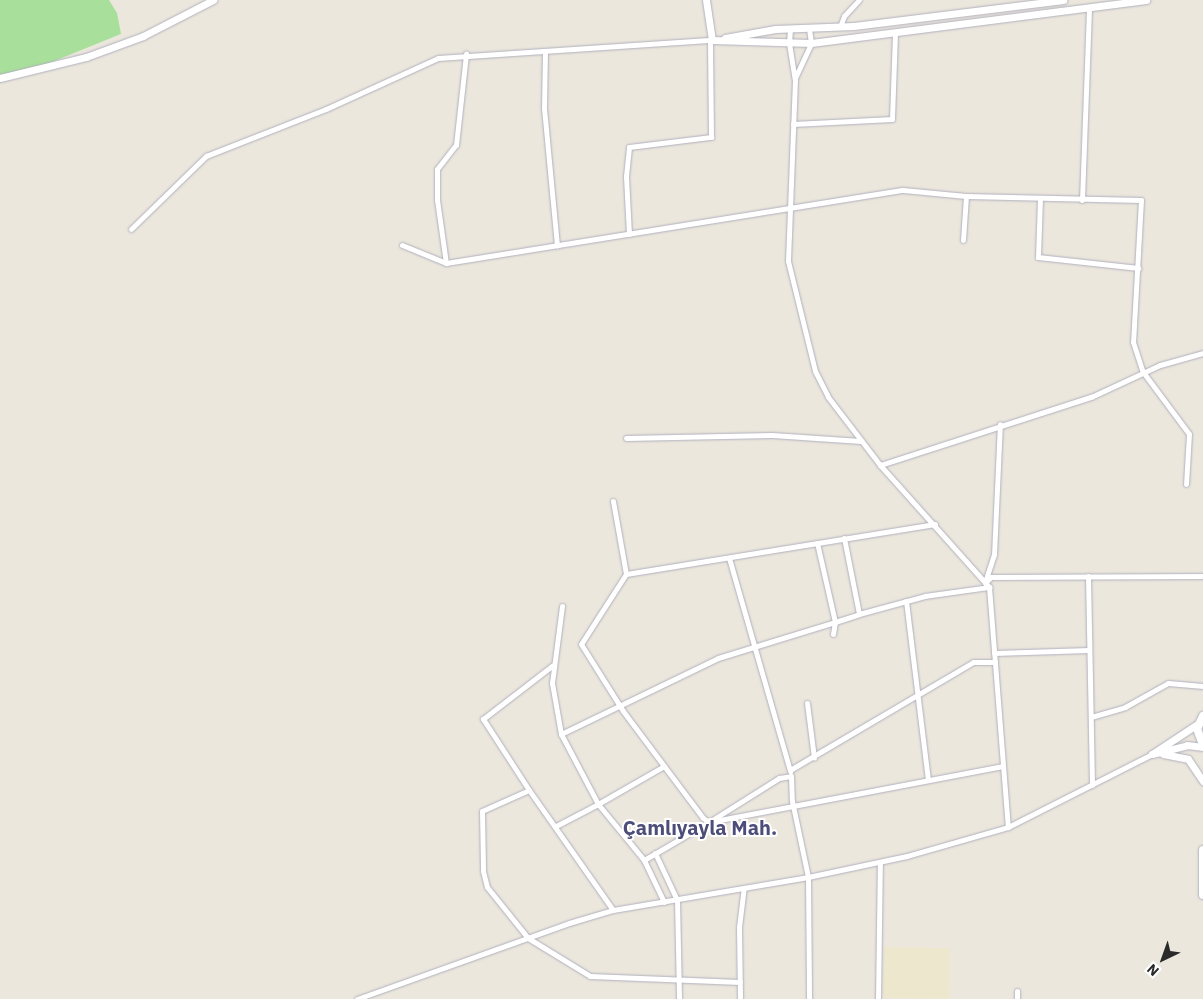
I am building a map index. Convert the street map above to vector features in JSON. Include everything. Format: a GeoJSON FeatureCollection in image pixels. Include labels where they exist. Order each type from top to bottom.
{"type":"FeatureCollection","features":[{"type":"Feature","properties":{"kind":"main road"},"geometry":{"type":"LineString","coordinates":[[1202,719],[1198,736],[1203,746]]}},
{"type":"Feature","properties":{"kind":"main road"},"geometry":{"type":"LineString","coordinates":[[1203,850],[1203,895]]}},
{"type":"Feature","properties":{"kind":"street"},"geometry":{"type":"LineString","coordinates":[[0,78],[86,57],[143,36],[213,0]]}},
{"type":"Feature","properties":{"kind":"street"},"geometry":{"type":"LineString","coordinates":[[629,234],[626,176],[629,147],[711,137],[711,40],[706,0]]}},
{"type":"Feature","properties":{"kind":"street"},"geometry":{"type":"LineString","coordinates":[[840,27],[844,16],[859,0]]}},
{"type":"Feature","properties":{"kind":"street"},"geometry":{"type":"LineString","coordinates":[[131,229],[206,156],[326,109],[438,58],[466,54],[545,51],[711,40],[790,29],[840,27],[1030,2],[1063,0]]}},
{"type":"Feature","properties":{"kind":"street"},"geometry":{"type":"LineString","coordinates":[[711,40],[811,43],[1146,0]]}},
{"type":"Feature","properties":{"kind":"street"},"geometry":{"type":"LineString","coordinates":[[1082,200],[1089,7]]}},
{"type":"Feature","properties":{"kind":"street"},"geometry":{"type":"LineString","coordinates":[[790,29],[789,42],[795,79],[788,261],[815,371],[828,396],[880,465],[936,524],[987,585]]}},
{"type":"Feature","properties":{"kind":"street"},"geometry":{"type":"LineString","coordinates":[[795,79],[811,43],[810,29]]}},
{"type":"Feature","properties":{"kind":"street"},"geometry":{"type":"LineString","coordinates":[[793,124],[892,118],[895,32]]}},
{"type":"Feature","properties":{"kind":"street"},"geometry":{"type":"LineString","coordinates":[[545,51],[544,108],[557,245]]}},
{"type":"Feature","properties":{"kind":"street"},"geometry":{"type":"LineString","coordinates":[[446,263],[437,200],[438,169],[456,144],[466,54]]}},
{"type":"Feature","properties":{"kind":"street"},"geometry":{"type":"LineString","coordinates":[[402,245],[446,263],[903,190],[966,196],[1142,200],[1133,342],[1143,372],[1189,434],[1186,484]]}},
{"type":"Feature","properties":{"kind":"street"},"geometry":{"type":"LineString","coordinates":[[963,240],[966,196]]}},
{"type":"Feature","properties":{"kind":"street"},"geometry":{"type":"LineString","coordinates":[[1040,199],[1038,256],[1138,268]]}},
{"type":"Feature","properties":{"kind":"street"},"geometry":{"type":"LineString","coordinates":[[880,465],[1000,424],[1113,389],[1143,372],[1203,353]]}},
{"type":"Feature","properties":{"kind":"street"},"geometry":{"type":"LineString","coordinates":[[1000,424],[994,555],[987,585],[1008,827]]}},
{"type":"Feature","properties":{"kind":"street"},"geometry":{"type":"LineString","coordinates":[[626,438],[772,434],[861,441]]}},
{"type":"Feature","properties":{"kind":"street"},"geometry":{"type":"LineString","coordinates":[[613,501],[626,574],[581,644],[621,708],[703,818],[709,822],[1002,766]]}},
{"type":"Feature","properties":{"kind":"street"},"geometry":{"type":"LineString","coordinates":[[626,574],[936,524]]}},
{"type":"Feature","properties":{"kind":"street"},"geometry":{"type":"LineString","coordinates":[[844,538],[859,614]]}},
{"type":"Feature","properties":{"kind":"street"},"geometry":{"type":"LineString","coordinates":[[817,543],[835,622],[833,634]]}},
{"type":"Feature","properties":{"kind":"street"},"geometry":{"type":"LineString","coordinates":[[729,558],[790,770],[794,806],[808,877],[810,999]]}},
{"type":"Feature","properties":{"kind":"street"},"geometry":{"type":"LineString","coordinates":[[1088,576],[1092,785]]}},
{"type":"Feature","properties":{"kind":"street"},"geometry":{"type":"LineString","coordinates":[[987,585],[991,577],[1203,576]]}},
{"type":"Feature","properties":{"kind":"street"},"geometry":{"type":"LineString","coordinates":[[561,734],[621,708],[718,658],[756,649],[859,614],[906,601],[987,585]]}},
{"type":"Feature","properties":{"kind":"street"},"geometry":{"type":"LineString","coordinates":[[906,601],[928,780]]}},
{"type":"Feature","properties":{"kind":"street"},"geometry":{"type":"LineString","coordinates":[[562,606],[553,665],[561,734],[598,804],[644,860],[664,902]]}},
{"type":"Feature","properties":{"kind":"street"},"geometry":{"type":"LineString","coordinates":[[994,653],[1089,650]]}},
{"type":"Feature","properties":{"kind":"street"},"geometry":{"type":"LineString","coordinates":[[790,770],[814,758],[973,662],[995,662]]}},
{"type":"Feature","properties":{"kind":"street"},"geometry":{"type":"LineString","coordinates":[[553,665],[483,719],[528,790],[556,826],[613,910]]}},
{"type":"Feature","properties":{"kind":"street"},"geometry":{"type":"LineString","coordinates":[[1091,717],[1125,707],[1168,683],[1203,686]]}},
{"type":"Feature","properties":{"kind":"street"},"geometry":{"type":"LineString","coordinates":[[807,703],[814,758]]}},
{"type":"Feature","properties":{"kind":"street"},"geometry":{"type":"LineString","coordinates":[[357,999],[613,910],[808,877],[880,862],[1008,827],[1152,754],[1202,719]]}},
{"type":"Feature","properties":{"kind":"street"},"geometry":{"type":"LineString","coordinates":[[1152,754],[1187,745],[1203,746]]}},
{"type":"Feature","properties":{"kind":"street"},"geometry":{"type":"LineString","coordinates":[[1152,754],[1180,755],[1188,758],[1203,781]]}},
{"type":"Feature","properties":{"kind":"street"},"geometry":{"type":"LineString","coordinates":[[556,826],[664,766]]}},
{"type":"Feature","properties":{"kind":"street"},"geometry":{"type":"LineString","coordinates":[[644,860],[779,778],[791,776]]}},
{"type":"Feature","properties":{"kind":"street"},"geometry":{"type":"LineString","coordinates":[[528,790],[481,812],[483,871],[487,887],[528,938],[590,976],[740,982]]}},
{"type":"Feature","properties":{"kind":"street"},"geometry":{"type":"LineString","coordinates":[[655,853],[677,900],[681,981],[679,999]]}},
{"type":"Feature","properties":{"kind":"street"},"geometry":{"type":"LineString","coordinates":[[878,999],[880,862]]}},
{"type":"Feature","properties":{"kind":"street"},"geometry":{"type":"LineString","coordinates":[[740,999],[740,927],[744,888]]}},
{"type":"Feature","properties":{"kind":"street"},"geometry":{"type":"LineString","coordinates":[[1017,991],[1017,999]]}},
{"type":"Feature","properties":{"kind":"shaded area"},"geometry":{"type":"Polygon","coordinates":[[[884,947],[950,948],[949,999],[883,998],[884,947]]]}},
{"type":"Feature","properties":{"kind":"green space"},"geometry":{"type":"Polygon","coordinates":[[[0,0],[109,0],[117,13],[121,34],[0,83],[0,0]]]}},
{"type":"Feature","properties":{"kind":"district","name":"Çamlıyayla Mah."},"geometry":{"type":"Point","coordinates":[700,827]}}]}
